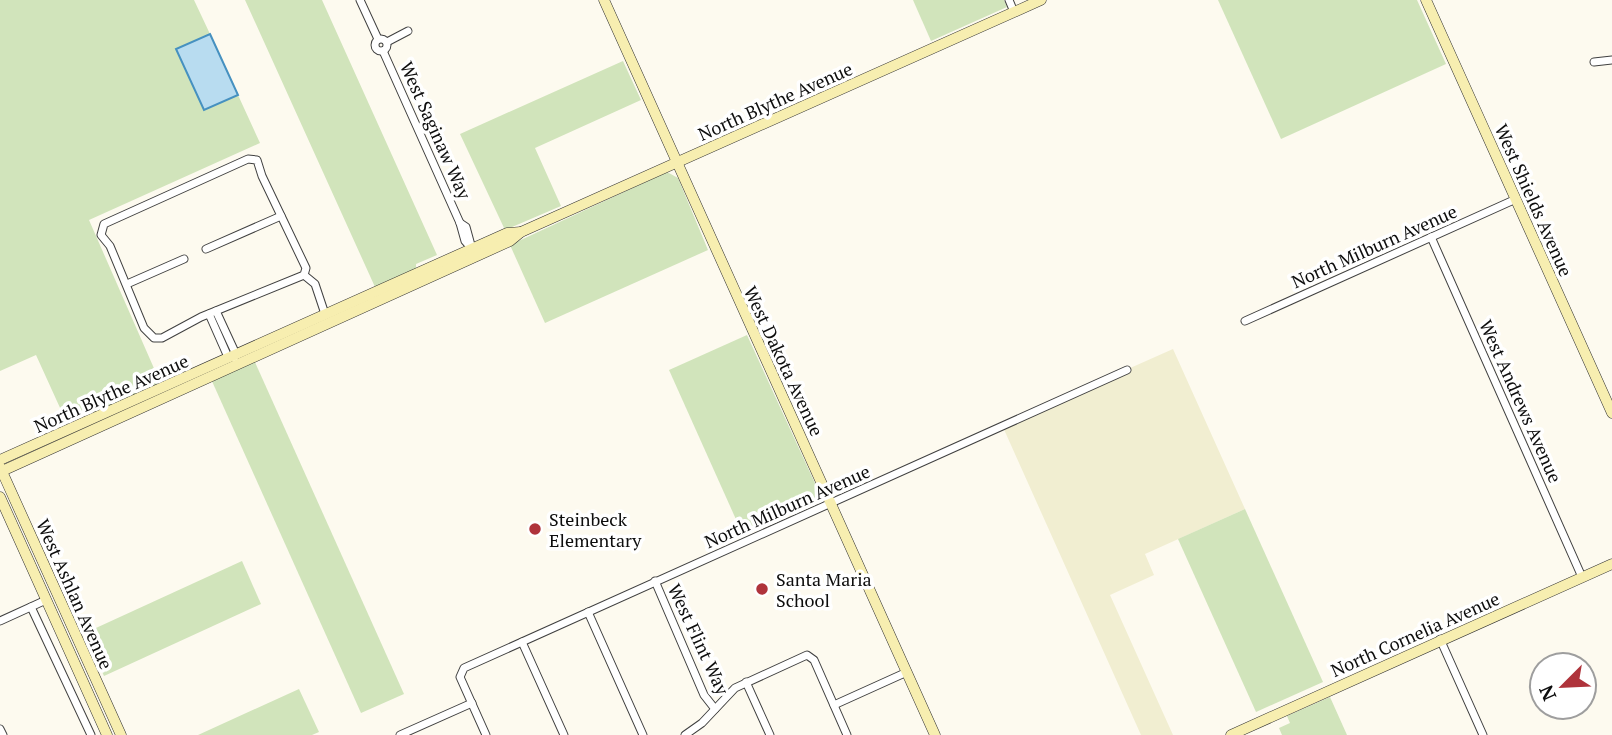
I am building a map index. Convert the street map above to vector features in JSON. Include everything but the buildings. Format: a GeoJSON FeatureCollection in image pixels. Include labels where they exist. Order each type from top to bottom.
{"type":"FeatureCollection","features":[{"type":"Feature","properties":{"kind":"street"},"geometry":{"type":"LineString","coordinates":[[360,0],[378,39],[387,42]]}},
{"type":"Feature","properties":{"kind":"street","name":"West Dakota Avenue"},"geometry":{"type":"LineString","coordinates":[[604,0],[935,735]]}},
{"type":"Feature","properties":{"kind":"street"},"geometry":{"type":"LineString","coordinates":[[1009,0],[1014,12]]}},
{"type":"Feature","properties":{"kind":"street","name":"North Blythe Avenue"},"geometry":{"type":"LineString","coordinates":[[0,460],[325,314],[347,310],[423,281],[510,241],[522,232],[1041,0]]}},
{"type":"Feature","properties":{"kind":"street","name":"West Shields Avenue"},"geometry":{"type":"LineString","coordinates":[[1426,0],[1612,412]]}},
{"type":"Feature","properties":{"kind":"street"},"geometry":{"type":"LineString","coordinates":[[383,51],[387,42],[408,31]]}},
{"type":"Feature","properties":{"kind":"street","name":"West Saginaw Way"},"geometry":{"type":"LineString","coordinates":[[378,39],[374,48],[383,51],[460,223],[464,240],[472,248]]}},
{"type":"Feature","properties":{"kind":"street"},"geometry":{"type":"LineString","coordinates":[[1594,62],[1612,60]]}},
{"type":"Feature","properties":{"kind":"street"},"geometry":{"type":"LineString","coordinates":[[248,159],[257,160],[306,268],[304,275],[213,312],[162,338],[154,338],[146,332],[127,284],[101,235],[104,224],[248,159]]}},
{"type":"Feature","properties":{"kind":"street","name":"North Milburn Avenue"},"geometry":{"type":"LineString","coordinates":[[1245,321],[1516,199]]}},
{"type":"Feature","properties":{"kind":"street"},"geometry":{"type":"LineString","coordinates":[[205,249],[281,216]]}},
{"type":"Feature","properties":{"kind":"street","name":"North Blythe Avenue"},"geometry":{"type":"LineString","coordinates":[[1,470],[189,385],[472,248],[506,233],[522,232]]}},
{"type":"Feature","properties":{"kind":"street","name":"West Andrews Avenue"},"geometry":{"type":"LineString","coordinates":[[1431,237],[1582,577]]}},
{"type":"Feature","properties":{"kind":"street","name":"North Blythe Avenue"},"geometry":{"type":"LineString","coordinates":[[423,281],[427,275],[468,257],[472,248]]}},
{"type":"Feature","properties":{"kind":"street"},"geometry":{"type":"LineString","coordinates":[[127,284],[184,259]]}},
{"type":"Feature","properties":{"kind":"street"},"geometry":{"type":"LineString","coordinates":[[304,275],[315,284],[325,314]]}},
{"type":"Feature","properties":{"kind":"street"},"geometry":{"type":"LineString","coordinates":[[213,312],[231,356]]}},
{"type":"Feature","properties":{"kind":"street","name":"North Blythe Avenue"},"geometry":{"type":"LineString","coordinates":[[189,385],[197,378],[230,363],[231,356]]}},
{"type":"Feature","properties":{"kind":"street","name":"North Milburn Avenue"},"geometry":{"type":"LineString","coordinates":[[472,703],[460,671],[1127,370]]}},
{"type":"Feature","properties":{"kind":"street","name":"West Ashlan Avenue"},"geometry":{"type":"LineString","coordinates":[[1,470],[121,735]]}},
{"type":"Feature","properties":{"kind":"street","name":"West Ashlan Avenue"},"geometry":{"type":"LineString","coordinates":[[0,497],[107,735]]}},
{"type":"Feature","properties":{"kind":"street","name":"North Cornelia Avenue"},"geometry":{"type":"LineString","coordinates":[[1231,735],[1612,564]]}},
{"type":"Feature","properties":{"kind":"street","name":"West Flint Way"},"geometry":{"type":"LineString","coordinates":[[655,581],[704,695],[715,709]]}},
{"type":"Feature","properties":{"kind":"street"},"geometry":{"type":"LineString","coordinates":[[0,621],[47,600],[56,606],[70,638],[80,645]]}},
{"type":"Feature","properties":{"kind":"street"},"geometry":{"type":"LineString","coordinates":[[32,607],[92,735]]}},
{"type":"Feature","properties":{"kind":"street"},"geometry":{"type":"LineString","coordinates":[[588,612],[643,735]]}},
{"type":"Feature","properties":{"kind":"street"},"geometry":{"type":"LineString","coordinates":[[1440,639],[1483,735]]}},
{"type":"Feature","properties":{"kind":"street"},"geometry":{"type":"LineString","coordinates":[[522,642],[564,735]]}},
{"type":"Feature","properties":{"kind":"street"},"geometry":{"type":"LineString","coordinates":[[685,735],[725,697],[747,682],[804,656],[810,656],[847,735]]}},
{"type":"Feature","properties":{"kind":"street"},"geometry":{"type":"LineString","coordinates":[[834,705],[907,672]]}},
{"type":"Feature","properties":{"kind":"street","name":"West Flint Way"},"geometry":{"type":"LineString","coordinates":[[747,682],[770,735]]}},
{"type":"Feature","properties":{"kind":"street"},"geometry":{"type":"LineString","coordinates":[[404,734],[472,703],[486,735]]}},
{"type":"Feature","properties":{"kind":"street"},"geometry":{"type":"LineString","coordinates":[[0,729],[3,735]]}},
{"type":"Feature","properties":{"kind":"shaded area"},"geometry":{"type":"Polygon","coordinates":[[[1173,349],[1245,509],[1145,554],[1154,575],[1110,595],[1173,735],[1141,735],[1002,425],[1173,349]]]}},
{"type":"Feature","properties":{"kind":"green space"},"geometry":{"type":"Polygon","coordinates":[[[0,0],[194,0],[210,34],[176,50],[204,110],[238,95],[260,143],[89,220],[160,382],[114,405],[66,421],[36,355],[0,371],[0,0]]]}},
{"type":"Feature","properties":{"kind":"green space"},"geometry":{"type":"Polygon","coordinates":[[[245,0],[322,0],[437,255],[416,264],[416,269],[375,287],[245,0]]]}},
{"type":"Feature","properties":{"kind":"green space"},"geometry":{"type":"Polygon","coordinates":[[[913,0],[1004,0],[1007,7],[931,41],[913,0]]]}},
{"type":"Feature","properties":{"kind":"green space"},"geometry":{"type":"Polygon","coordinates":[[[1218,0],[1417,0],[1446,64],[1281,139],[1218,0]]]}},
{"type":"Feature","properties":{"kind":"green space"},"geometry":{"type":"Polygon","coordinates":[[[623,61],[641,100],[535,148],[561,206],[505,230],[460,134],[623,61]]]}},
{"type":"Feature","properties":{"kind":"green space"},"geometry":{"type":"Polygon","coordinates":[[[667,172],[678,178],[708,250],[545,323],[510,245],[667,172]]]}},
{"type":"Feature","properties":{"kind":"green space"},"geometry":{"type":"Polygon","coordinates":[[[747,335],[819,492],[816,501],[743,535],[669,370],[747,335]]]}},
{"type":"Feature","properties":{"kind":"green space"},"geometry":{"type":"Polygon","coordinates":[[[254,360],[404,694],[361,713],[211,379],[254,360]]]}},
{"type":"Feature","properties":{"kind":"green space"},"geometry":{"type":"Polygon","coordinates":[[[1245,509],[1323,682],[1256,712],[1178,539],[1245,509]]]}},
{"type":"Feature","properties":{"kind":"green space"},"geometry":{"type":"Polygon","coordinates":[[[242,561],[261,604],[104,676],[85,633],[242,561]]]}},
{"type":"Feature","properties":{"kind":"green space"},"geometry":{"type":"Polygon","coordinates":[[[299,689],[319,732],[312,735],[198,735],[299,689]]]}},
{"type":"Feature","properties":{"kind":"green space"},"geometry":{"type":"Polygon","coordinates":[[[1330,697],[1347,735],[1282,735],[1279,728],[1290,723],[1287,716],[1330,697]]]}},
{"type":"Feature","properties":{"kind":"water"},"geometry":{"type":"Polygon","coordinates":[[[210,34],[238,95],[204,110],[176,49],[210,34]]]}},
{"type":"Feature","properties":{"kind":"place","name":"Steinbeck Elementary"},"geometry":{"type":"Point","coordinates":[535,529]}},
{"type":"Feature","properties":{"kind":"place","name":"Santa Maria School"},"geometry":{"type":"Point","coordinates":[762,589]}}]}
